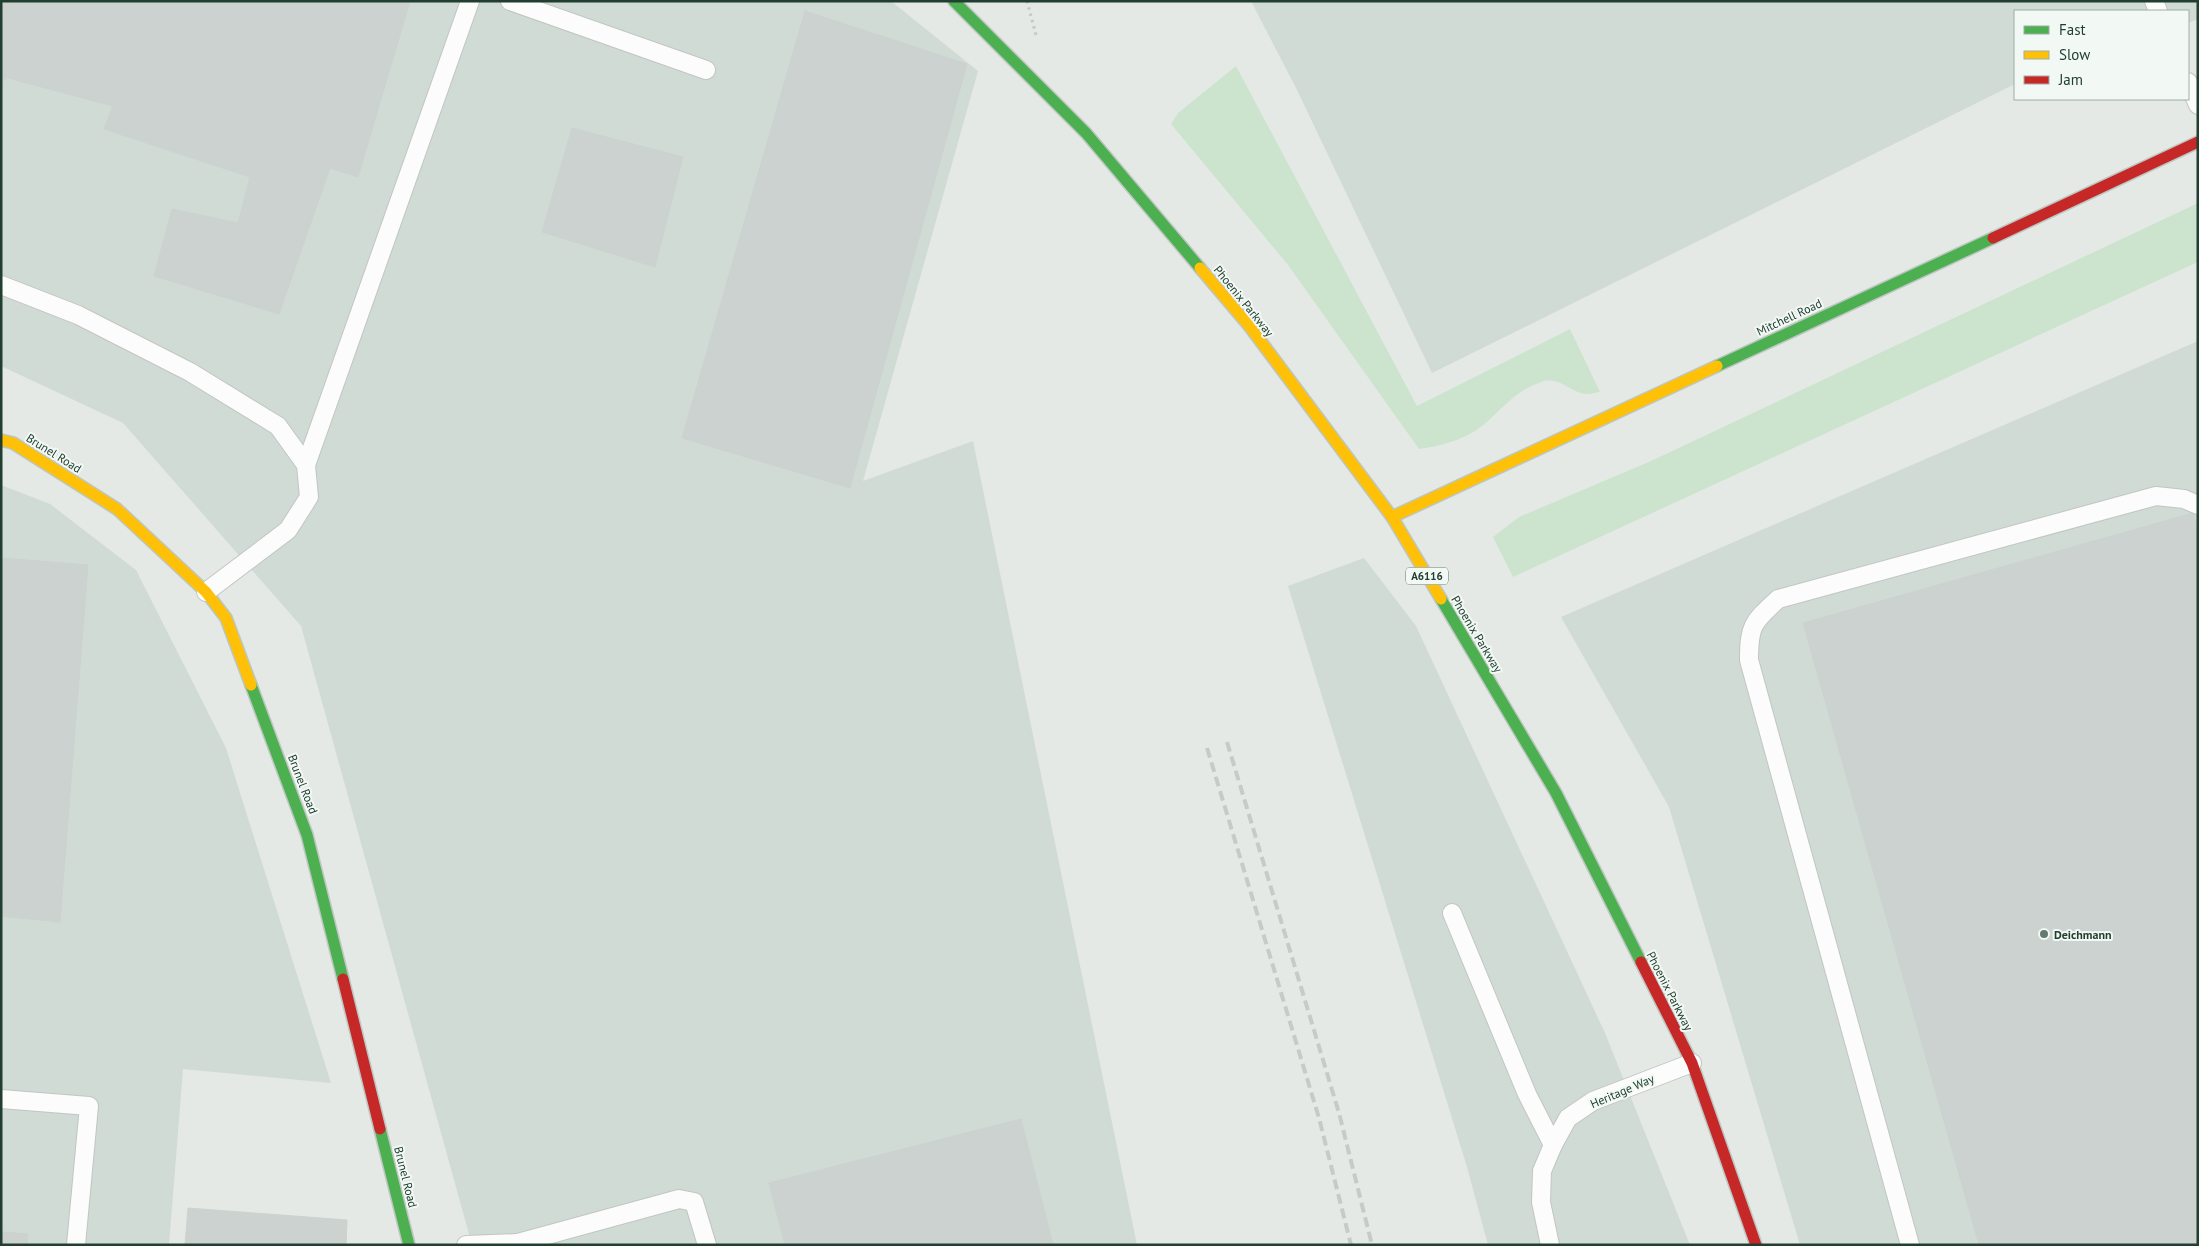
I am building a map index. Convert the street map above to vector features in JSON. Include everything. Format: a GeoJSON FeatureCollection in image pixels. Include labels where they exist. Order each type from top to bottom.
{"type":"FeatureCollection","features":[{"type":"Feature","properties":{"kind":"street","name":"Phoenix Parkway"},"geometry":{"type":"LineString","coordinates":[[954,1],[1086,133],[1250,327],[1392,517],[1556,794],[1692,1063],[1756,1245]]}},
{"type":"Feature","properties":{"kind":"street","name":"Mitchell Road"},"geometry":{"type":"LineString","coordinates":[[1392,517],[2198,142]]}},
{"type":"Feature","properties":{"kind":"street","name":"Brunel Road"},"geometry":{"type":"LineString","coordinates":[[1,440],[13,443],[117,509],[206,592],[226,618],[307,835],[409,1245]]}},
{"type":"Feature","properties":{"kind":"lane"},"geometry":{"type":"LineString","coordinates":[[206,592],[288,530],[309,497],[306,465],[470,1]]}},
{"type":"Feature","properties":{"kind":"lane"},"geometry":{"type":"LineString","coordinates":[[510,1],[706,70]]}},
{"type":"Feature","properties":{"kind":"lane"},"geometry":{"type":"LineString","coordinates":[[2189,84],[2198,105]]}},
{"type":"Feature","properties":{"kind":"lane"},"geometry":{"type":"LineString","coordinates":[[1,285],[78,315],[190,372],[278,426],[306,465]]}},
{"type":"Feature","properties":{"kind":"lane"},"geometry":{"type":"LineString","coordinates":[[1910,1245],[1749,660],[1749,633],[1758,617],[1778,599],[2156,496],[2184,499],[2198,505]]}},
{"type":"Feature","properties":{"kind":"lane"},"geometry":{"type":"LineString","coordinates":[[1452,913],[1527,1094],[1553,1145]]}},
{"type":"Feature","properties":{"kind":"lane","name":"Heritage Way"},"geometry":{"type":"LineString","coordinates":[[1550,1245],[1541,1202],[1542,1170],[1568,1118],[1593,1101],[1692,1063]]}},
{"type":"Feature","properties":{"kind":"lane"},"geometry":{"type":"LineString","coordinates":[[1,1099],[89,1106],[76,1245]]}},
{"type":"Feature","properties":{"kind":"lane"},"geometry":{"type":"LineString","coordinates":[[466,1245],[519,1244],[679,1199],[694,1202],[707,1245]]}},
{"type":"Feature","properties":{"kind":"shaded area"},"geometry":{"type":"Polygon","coordinates":[[[1,1],[891,1],[978,71],[863,481],[973,441],[1137,1245],[472,1245],[301,626],[123,423],[1,366],[1,1]]]}},
{"type":"Feature","properties":{"kind":"shaded area"},"geometry":{"type":"Polygon","coordinates":[[[1251,1],[2198,1],[2198,19],[2189,23],[2189,10],[2014,10],[2014,84],[1432,373],[1297,90],[1251,1]]]}},
{"type":"Feature","properties":{"kind":"shaded area"},"geometry":{"type":"Polygon","coordinates":[[[2198,341],[2198,1245],[1800,1245],[1669,807],[1561,617],[2198,341]]]}},
{"type":"Feature","properties":{"kind":"shaded area"},"geometry":{"type":"Polygon","coordinates":[[[1,485],[50,504],[136,570],[226,748],[331,1083],[183,1069],[169,1245],[1,1245],[1,485]]]}},
{"type":"Feature","properties":{"kind":"shaded area"},"geometry":{"type":"Polygon","coordinates":[[[1364,558],[1416,626],[1605,1033],[1690,1245],[1488,1245],[1467,1167],[1288,586],[1364,558]]]}},
{"type":"Feature","properties":{"kind":"green space"},"geometry":{"type":"Polygon","coordinates":[[[1236,66],[1417,406],[1570,329],[1600,392],[1582,393],[1554,381],[1541,382],[1518,394],[1473,432],[1447,443],[1419,449],[1288,265],[1171,124],[1178,113],[1236,66]]]}},
{"type":"Feature","properties":{"kind":"green space"},"geometry":{"type":"Polygon","coordinates":[[[2198,203],[2198,262],[1513,577],[1493,537],[1519,517],[1651,461],[2198,203]]]}},
{"type":"Feature","properties":{"kind":"building"},"geometry":{"type":"Polygon","coordinates":[[[1,1],[410,1],[358,177],[330,168],[279,314],[154,276],[172,209],[238,223],[250,177],[104,129],[113,106],[8,78],[1,81],[1,1]]]}},
{"type":"Feature","properties":{"kind":"building"},"geometry":{"type":"Polygon","coordinates":[[[805,11],[967,64],[850,488],[682,438],[805,11]]]}},
{"type":"Feature","properties":{"kind":"building"},"geometry":{"type":"Polygon","coordinates":[[[572,128],[683,157],[655,267],[542,232],[572,128]]]}},
{"type":"Feature","properties":{"kind":"building","name":"Deichmann"},"geometry":{"type":"Polygon","coordinates":[[[2193,513],[2198,528],[2198,1245],[1979,1245],[1803,623],[2193,513]]]}},
{"type":"Feature","properties":{"kind":"building"},"geometry":{"type":"Polygon","coordinates":[[[1,558],[88,565],[60,922],[1,916],[1,558]]]}},
{"type":"Feature","properties":{"kind":"building"},"geometry":{"type":"Polygon","coordinates":[[[1021,1119],[1053,1245],[785,1245],[769,1183],[1021,1119]]]}},
{"type":"Feature","properties":{"kind":"building"},"geometry":{"type":"Polygon","coordinates":[[[188,1208],[347,1220],[346,1245],[185,1245],[188,1208]]]}},
{"type":"Feature","properties":{"kind":"building"},"geometry":{"type":"Polygon","coordinates":[[[1,1232],[28,1234],[27,1245],[1,1245],[1,1232]]]}},
{"type":"Feature","properties":{"kind":"railway"},"geometry":{"type":"LineString","coordinates":[[1227,742],[1339,1113],[1372,1245]]}},
{"type":"Feature","properties":{"kind":"railway"},"geometry":{"type":"LineString","coordinates":[[1207,748],[1319,1118],[1351,1245]]}},
{"type":"Feature","properties":{"kind":"traffic: fast"},"geometry":{"type":"LineString","coordinates":[[954,1],[1086,133],[1200,268]]}},
{"type":"Feature","properties":{"kind":"traffic: fast"},"geometry":{"type":"LineString","coordinates":[[1717,366],[1993,238]]}},
{"type":"Feature","properties":{"kind":"traffic: fast"},"geometry":{"type":"LineString","coordinates":[[1441,599],[1556,793],[1641,962]]}},
{"type":"Feature","properties":{"kind":"traffic: fast"},"geometry":{"type":"LineString","coordinates":[[251,685],[307,835],[343,979]]}},
{"type":"Feature","properties":{"kind":"traffic: fast"},"geometry":{"type":"LineString","coordinates":[[380,1129],[409,1245]]}},
{"type":"Feature","properties":{"kind":"traffic: slow"},"geometry":{"type":"LineString","coordinates":[[1200,268],[1250,327],[1392,517],[1441,599]]}},
{"type":"Feature","properties":{"kind":"traffic: slow"},"geometry":{"type":"LineString","coordinates":[[1392,517],[1717,366]]}},
{"type":"Feature","properties":{"kind":"traffic: slow"},"geometry":{"type":"LineString","coordinates":[[1,440],[13,443],[117,509],[206,592],[226,618],[251,685]]}},
{"type":"Feature","properties":{"kind":"traffic: jam"},"geometry":{"type":"LineString","coordinates":[[1993,238],[2198,142]]}},
{"type":"Feature","properties":{"kind":"traffic: jam"},"geometry":{"type":"LineString","coordinates":[[1641,962],[1692,1063],[1756,1245]]}},
{"type":"Feature","properties":{"kind":"traffic: jam"},"geometry":{"type":"LineString","coordinates":[[343,979],[380,1129]]}},
{"type":"Feature","properties":{"kind":"place","name":"Deichmann"},"geometry":{"type":"Point","coordinates":[2044,934]}}]}
